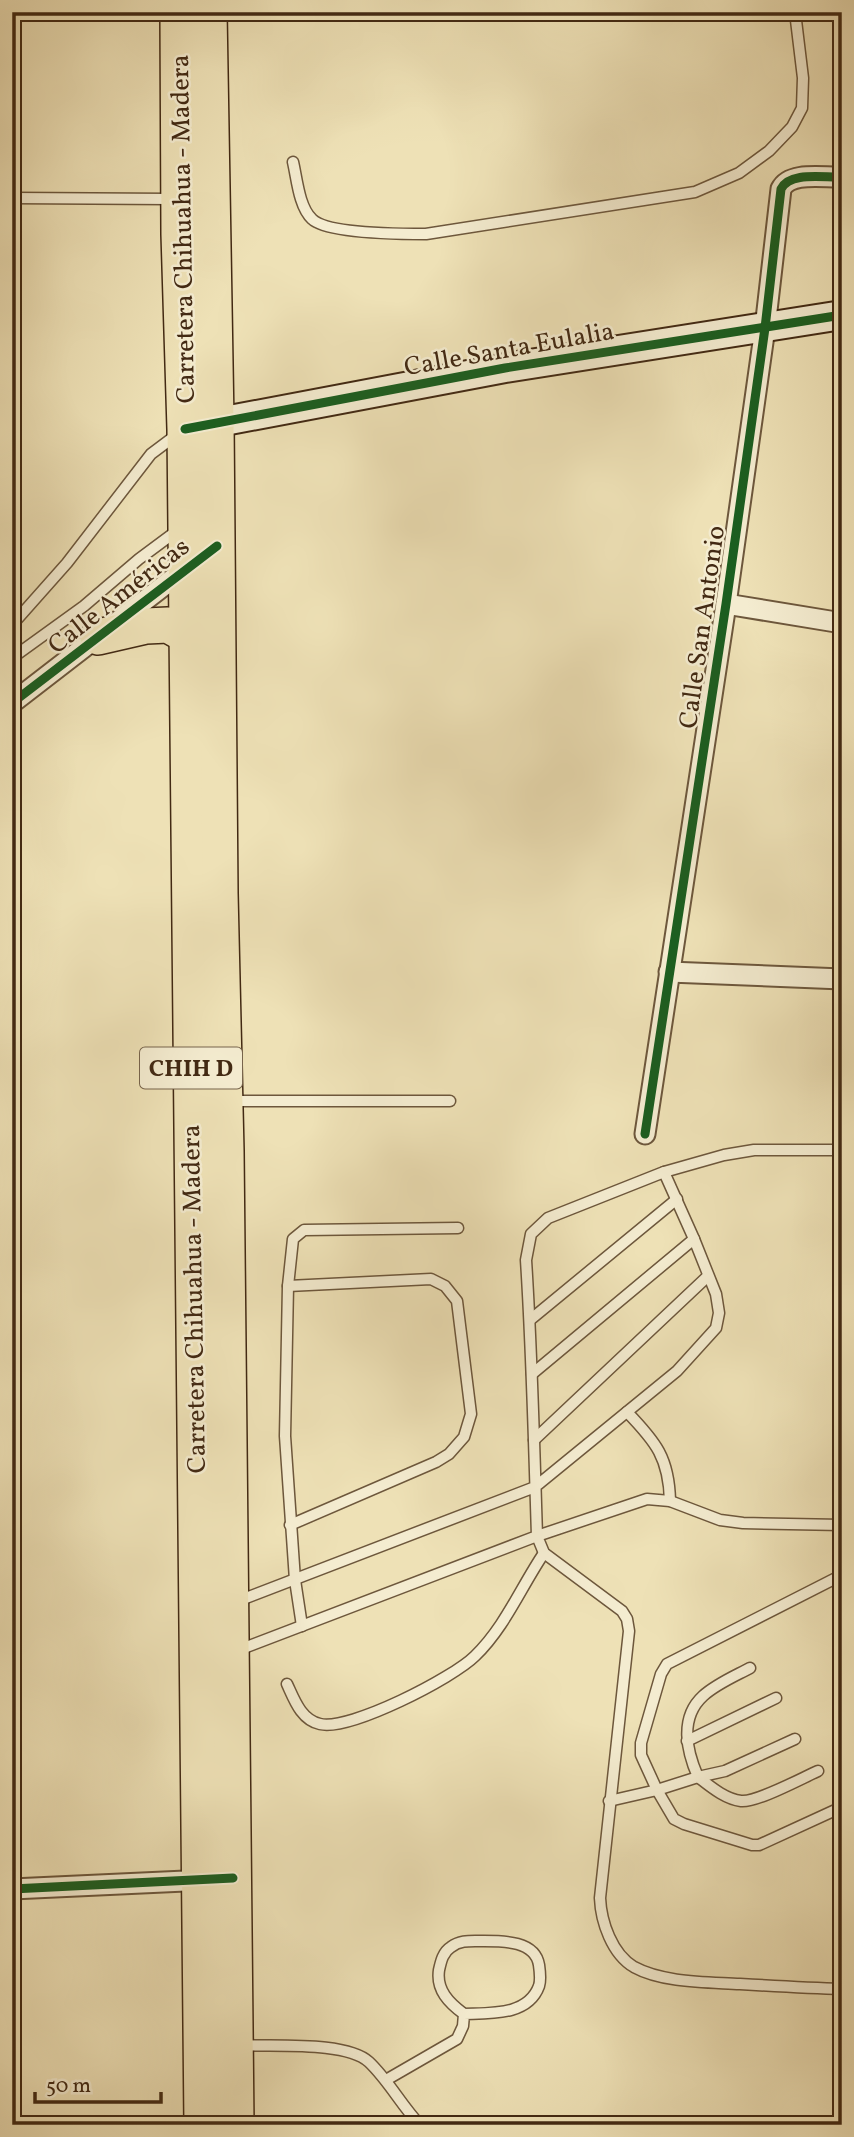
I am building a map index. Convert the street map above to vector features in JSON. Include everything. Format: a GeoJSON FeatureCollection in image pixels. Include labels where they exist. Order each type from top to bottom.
{"type":"FeatureCollection","features":[{"type":"Feature","properties":{"kind":"highway","name":"Carretera Chihuahua - Madera"},"geometry":{"type":"LineString","coordinates":[[178,12],[179,199],[200,426]]}},
{"type":"Feature","properties":{"kind":"highway","name":"Carretera Chihuahua - Madera"},"geometry":{"type":"LineString","coordinates":[[202,2125],[198,1881],[214,1661],[228,1284],[208,1102],[185,569],[200,513],[209,12]]}},
{"type":"Feature","properties":{"kind":"highway","name":"Carretera Chihuahua - Madera"},"geometry":{"type":"LineString","coordinates":[[200,513],[216,546],[220,893],[208,1102],[192,1296],[192,1353],[214,1610]]}},
{"type":"Feature","properties":{"kind":"highway"},"geometry":{"type":"LineString","coordinates":[[98,636],[146,626],[168,625],[186,635]]}},
{"type":"Feature","properties":{"kind":"highway"},"geometry":{"type":"LineString","coordinates":[[192,1296],[199,1300],[212,1300],[228,1284]]}},
{"type":"Feature","properties":{"kind":"highway"},"geometry":{"type":"LineString","coordinates":[[192,1353],[211,1344],[227,1354]]}},
{"type":"Feature","properties":{"kind":"highway","name":"Carretera Chihuahua - Madera"},"geometry":{"type":"LineString","coordinates":[[214,1661],[233,1878],[236,2125]]}},
{"type":"Feature","properties":{"kind":"street","name":"Calle San Antonio"},"geometry":{"type":"LineString","coordinates":[[645,1135],[726,604],[765,328],[779,198],[783,184],[792,178],[842,177]]}},
{"type":"Feature","properties":{"kind":"street","name":"Calle Santa Eulalia"},"geometry":{"type":"LineString","coordinates":[[200,426],[505,369],[842,315]]}},
{"type":"Feature","properties":{"kind":"street","name":"Calle Américas"},"geometry":{"type":"LineString","coordinates":[[12,703],[216,546]]}},
{"type":"Feature","properties":{"kind":"street"},"geometry":{"type":"LineString","coordinates":[[726,604],[842,623]]}},
{"type":"Feature","properties":{"kind":"street"},"geometry":{"type":"LineString","coordinates":[[670,972],[842,979]]}},
{"type":"Feature","properties":{"kind":"street"},"geometry":{"type":"LineString","coordinates":[[12,1889],[233,1878]]}},
{"type":"Feature","properties":{"kind":"lane"},"geometry":{"type":"LineString","coordinates":[[293,162],[305,208],[311,219],[332,228],[402,234],[426,234],[695,191],[739,173],[769,151],[792,127],[802,108],[803,78],[795,12]]}},
{"type":"Feature","properties":{"kind":"lane"},"geometry":{"type":"LineString","coordinates":[[12,198],[179,199]]}},
{"type":"Feature","properties":{"kind":"lane"},"geometry":{"type":"LineString","coordinates":[[12,625],[67,563],[151,454],[200,426]]}},
{"type":"Feature","properties":{"kind":"lane"},"geometry":{"type":"LineString","coordinates":[[12,658],[84,606],[139,559],[200,513]]}},
{"type":"Feature","properties":{"kind":"lane"},"geometry":{"type":"LineString","coordinates":[[208,1102],[450,1101]]}},
{"type":"Feature","properties":{"kind":"lane"},"geometry":{"type":"LineString","coordinates":[[842,1150],[754,1150],[724,1155],[664,1172],[548,1218],[531,1234],[526,1260],[537,1536],[544,1553],[613,1605],[627,1619],[629,1632],[600,1898],[601,1916],[606,1932],[632,1966],[646,1972],[686,1981],[842,1989]]}},
{"type":"Feature","properties":{"kind":"lane"},"geometry":{"type":"LineString","coordinates":[[214,1610],[535,1487],[677,1371],[716,1328],[719,1312],[709,1276],[664,1172]]}},
{"type":"Feature","properties":{"kind":"lane"},"geometry":{"type":"LineString","coordinates":[[530,1320],[677,1199]]}},
{"type":"Feature","properties":{"kind":"lane"},"geometry":{"type":"LineString","coordinates":[[302,1626],[290,1525],[285,1436],[291,1246],[297,1234],[304,1230],[458,1228]]}},
{"type":"Feature","properties":{"kind":"lane"},"geometry":{"type":"LineString","coordinates":[[532,1374],[694,1239]]}},
{"type":"Feature","properties":{"kind":"lane"},"geometry":{"type":"LineString","coordinates":[[534,1440],[709,1276]]}},
{"type":"Feature","properties":{"kind":"lane"},"geometry":{"type":"LineString","coordinates":[[288,1286],[431,1279],[445,1286],[457,1301],[471,1414],[464,1437],[449,1454],[436,1462],[290,1525]]}},
{"type":"Feature","properties":{"kind":"lane"},"geometry":{"type":"LineString","coordinates":[[627,1412],[656,1444],[665,1462],[670,1501]]}},
{"type":"Feature","properties":{"kind":"lane"},"geometry":{"type":"LineString","coordinates":[[214,1661],[537,1536],[647,1499],[670,1501],[720,1520],[842,1525]]}},
{"type":"Feature","properties":{"kind":"lane"},"geometry":{"type":"LineString","coordinates":[[287,1684],[297,1706],[304,1715],[318,1724],[360,1716],[420,1693],[474,1658],[501,1625],[544,1553]]}},
{"type":"Feature","properties":{"kind":"lane"},"geometry":{"type":"LineString","coordinates":[[842,1574],[667,1664],[651,1707],[640,1749],[657,1790],[674,1819],[752,1845],[768,1843],[842,1807]]}},
{"type":"Feature","properties":{"kind":"lane"},"geometry":{"type":"LineString","coordinates":[[750,1668],[708,1692],[697,1702],[690,1720],[687,1741],[698,1777],[716,1791],[742,1801],[751,1801],[818,1771]]}},
{"type":"Feature","properties":{"kind":"lane"},"geometry":{"type":"LineString","coordinates":[[687,1741],[776,1698]]}},
{"type":"Feature","properties":{"kind":"lane"},"geometry":{"type":"LineString","coordinates":[[609,1801],[725,1770],[795,1739]]}},
{"type":"Feature","properties":{"kind":"lane"},"geometry":{"type":"LineString","coordinates":[[461,1941],[503,1941],[525,1946],[538,1957],[541,1975],[539,1986],[531,2000],[518,2008],[499,2012],[464,2014],[442,1994],[440,1984],[439,1974],[444,1954],[451,1946],[461,1941]]}},
{"type":"Feature","properties":{"kind":"lane"},"geometry":{"type":"LineString","coordinates":[[386,2080],[457,2039],[463,2026],[464,2014]]}},
{"type":"Feature","properties":{"kind":"lane"},"geometry":{"type":"LineString","coordinates":[[234,2045],[353,2051],[386,2080],[417,2124]]}},
{"type":"Feature","properties":{"kind":"cycle path"},"geometry":{"type":"LineString","coordinates":[[645,1134],[726,604],[765,328],[781,189],[785,183],[800,178],[842,177]]}},
{"type":"Feature","properties":{"kind":"cycle path"},"geometry":{"type":"LineString","coordinates":[[185,429],[505,368],[842,315]]}},
{"type":"Feature","properties":{"kind":"cycle path"},"geometry":{"type":"LineString","coordinates":[[12,703],[217,546]]}},
{"type":"Feature","properties":{"kind":"cycle path"},"geometry":{"type":"LineString","coordinates":[[12,1889],[233,1878]]}}]}
